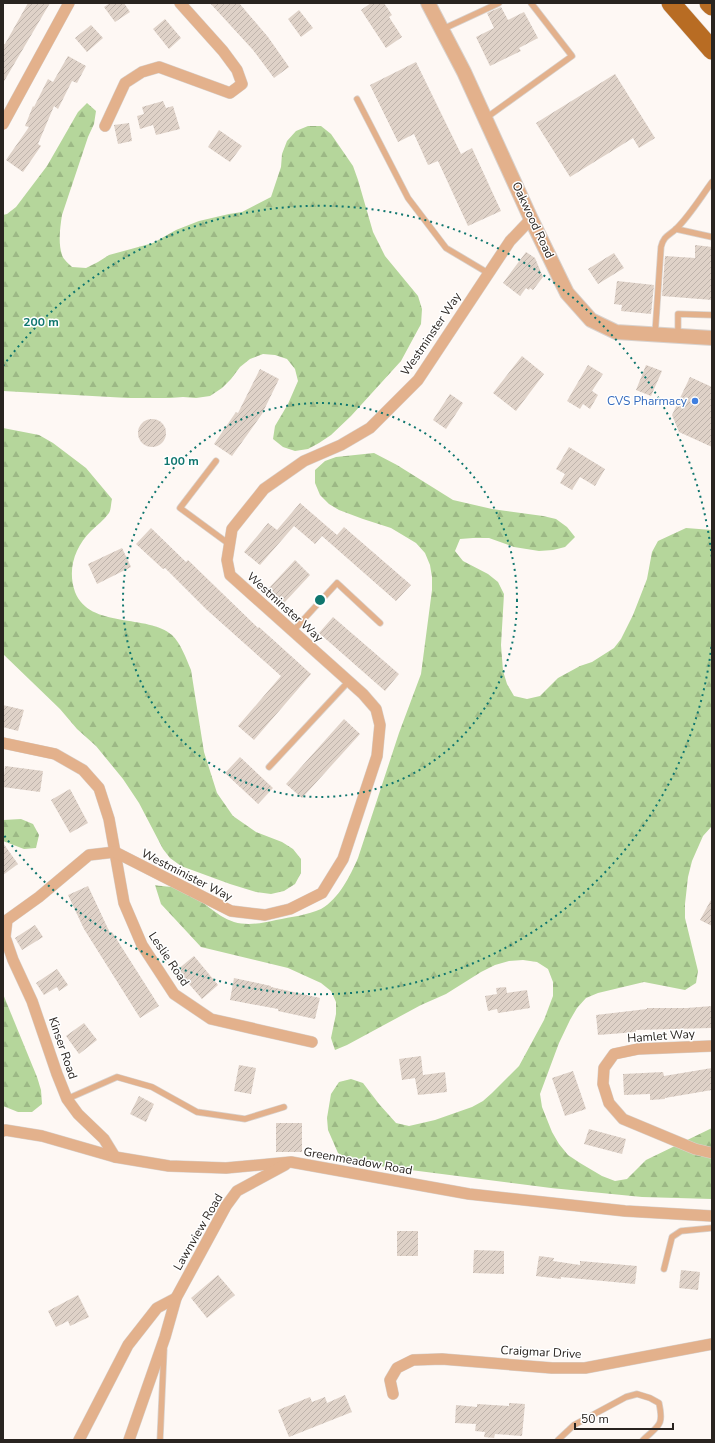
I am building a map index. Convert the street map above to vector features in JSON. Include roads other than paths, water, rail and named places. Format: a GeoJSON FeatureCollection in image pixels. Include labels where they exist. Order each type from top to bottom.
{"type":"FeatureCollection","features":[{"type":"Feature","properties":{"kind":"highway"},"geometry":{"type":"LineString","coordinates":[[671,3],[712,50]]}},
{"type":"Feature","properties":{"kind":"highway"},"geometry":{"type":"LineString","coordinates":[[709,3],[712,6]]}},
{"type":"Feature","properties":{"kind":"street"},"geometry":{"type":"LineString","coordinates":[[3,124],[69,3]]}},
{"type":"Feature","properties":{"kind":"street"},"geometry":{"type":"LineString","coordinates":[[105,126],[125,83],[142,72],[159,67],[230,92],[242,84],[237,70],[223,51],[180,3]]}},
{"type":"Feature","properties":{"kind":"street","name":"Oakwood Road"},"geometry":{"type":"LineString","coordinates":[[428,3],[443,30],[486,118],[567,293],[590,320],[616,332],[712,338]]}},
{"type":"Feature","properties":{"kind":"street","name":"Westminster Way"},"geometry":{"type":"LineString","coordinates":[[363,694],[230,575],[227,560],[232,529],[264,489],[304,461],[341,445],[370,428],[418,380],[510,241],[532,219]]}},
{"type":"Feature","properties":{"kind":"street","name":"Westminister Way"},"geometry":{"type":"LineString","coordinates":[[115,852],[231,912],[265,915],[290,909],[322,893],[343,859],[377,756],[380,725],[376,709],[363,694]]}},
{"type":"Feature","properties":{"kind":"street","name":"Leslie Road"},"geometry":{"type":"LineString","coordinates":[[3,743],[55,754],[83,770],[99,788],[109,819],[124,902],[142,945],[174,994],[211,1019],[312,1042]]}},
{"type":"Feature","properties":{"kind":"street","name":"Kinser Road"},"geometry":{"type":"LineString","coordinates":[[115,852],[90,855],[39,897],[6,920],[4,937],[32,1001],[67,1099],[78,1114],[104,1139],[115,1157]]}},
{"type":"Feature","properties":{"kind":"street","name":"Hamlet Way"},"geometry":{"type":"LineString","coordinates":[[712,1046],[638,1049],[614,1054],[604,1068],[603,1084],[609,1103],[623,1119],[695,1149],[712,1153]]}},
{"type":"Feature","properties":{"kind":"street","name":"Greenmeadow Road"},"geometry":{"type":"LineString","coordinates":[[4,1130],[42,1136],[115,1157],[169,1166],[219,1168],[291,1162],[469,1194],[625,1211],[712,1216]]}},
{"type":"Feature","properties":{"kind":"street","name":"Lawnview Road"},"geometry":{"type":"LineString","coordinates":[[129,1440],[165,1338],[176,1298],[226,1206],[237,1191],[291,1162]]}},
{"type":"Feature","properties":{"kind":"street"},"geometry":{"type":"LineString","coordinates":[[79,1440],[128,1345],[157,1308],[176,1298]]}},
{"type":"Feature","properties":{"kind":"street","name":"Craigmar Drive"},"geometry":{"type":"LineString","coordinates":[[393,1394],[390,1380],[397,1368],[413,1360],[442,1359],[552,1368],[585,1368],[712,1344]]}},
{"type":"Feature","properties":{"kind":"lane"},"geometry":{"type":"LineString","coordinates":[[443,30],[499,3]]}},
{"type":"Feature","properties":{"kind":"lane"},"geometry":{"type":"LineString","coordinates":[[486,118],[572,56],[531,3]]}},
{"type":"Feature","properties":{"kind":"lane"},"geometry":{"type":"LineString","coordinates":[[357,98],[408,198],[446,248],[488,273]]}},
{"type":"Feature","properties":{"kind":"lane"},"geometry":{"type":"LineString","coordinates":[[655,335],[660,247],[663,240],[676,229],[712,182]]}},
{"type":"Feature","properties":{"kind":"lane"},"geometry":{"type":"LineString","coordinates":[[676,229],[712,237]]}},
{"type":"Feature","properties":{"kind":"lane"},"geometry":{"type":"LineString","coordinates":[[678,336],[678,314],[712,315]]}},
{"type":"Feature","properties":{"kind":"lane"},"geometry":{"type":"LineString","coordinates":[[216,461],[180,508],[229,544]]}},
{"type":"Feature","properties":{"kind":"lane"},"geometry":{"type":"LineString","coordinates":[[294,632],[337,583],[380,623]]}},
{"type":"Feature","properties":{"kind":"lane"},"geometry":{"type":"LineString","coordinates":[[269,767],[350,681]]}},
{"type":"Feature","properties":{"kind":"lane"},"geometry":{"type":"LineString","coordinates":[[67,1099],[117,1077],[152,1087],[197,1112],[245,1120],[284,1107]]}},
{"type":"Feature","properties":{"kind":"lane"},"geometry":{"type":"LineString","coordinates":[[664,1268],[672,1238],[680,1231],[712,1228]]}},
{"type":"Feature","properties":{"kind":"lane"},"geometry":{"type":"LineString","coordinates":[[160,1440],[165,1338]]}},
{"type":"Feature","properties":{"kind":"lane"},"geometry":{"type":"LineString","coordinates":[[558,1440],[574,1425],[626,1397],[637,1394],[650,1398],[659,1403],[662,1416],[661,1424],[643,1440]]}},
{"type":"Feature","properties":{"kind":"place","name":"CVS Pharmacy"},"geometry":{"type":"Point","coordinates":[695,401]}}]}
